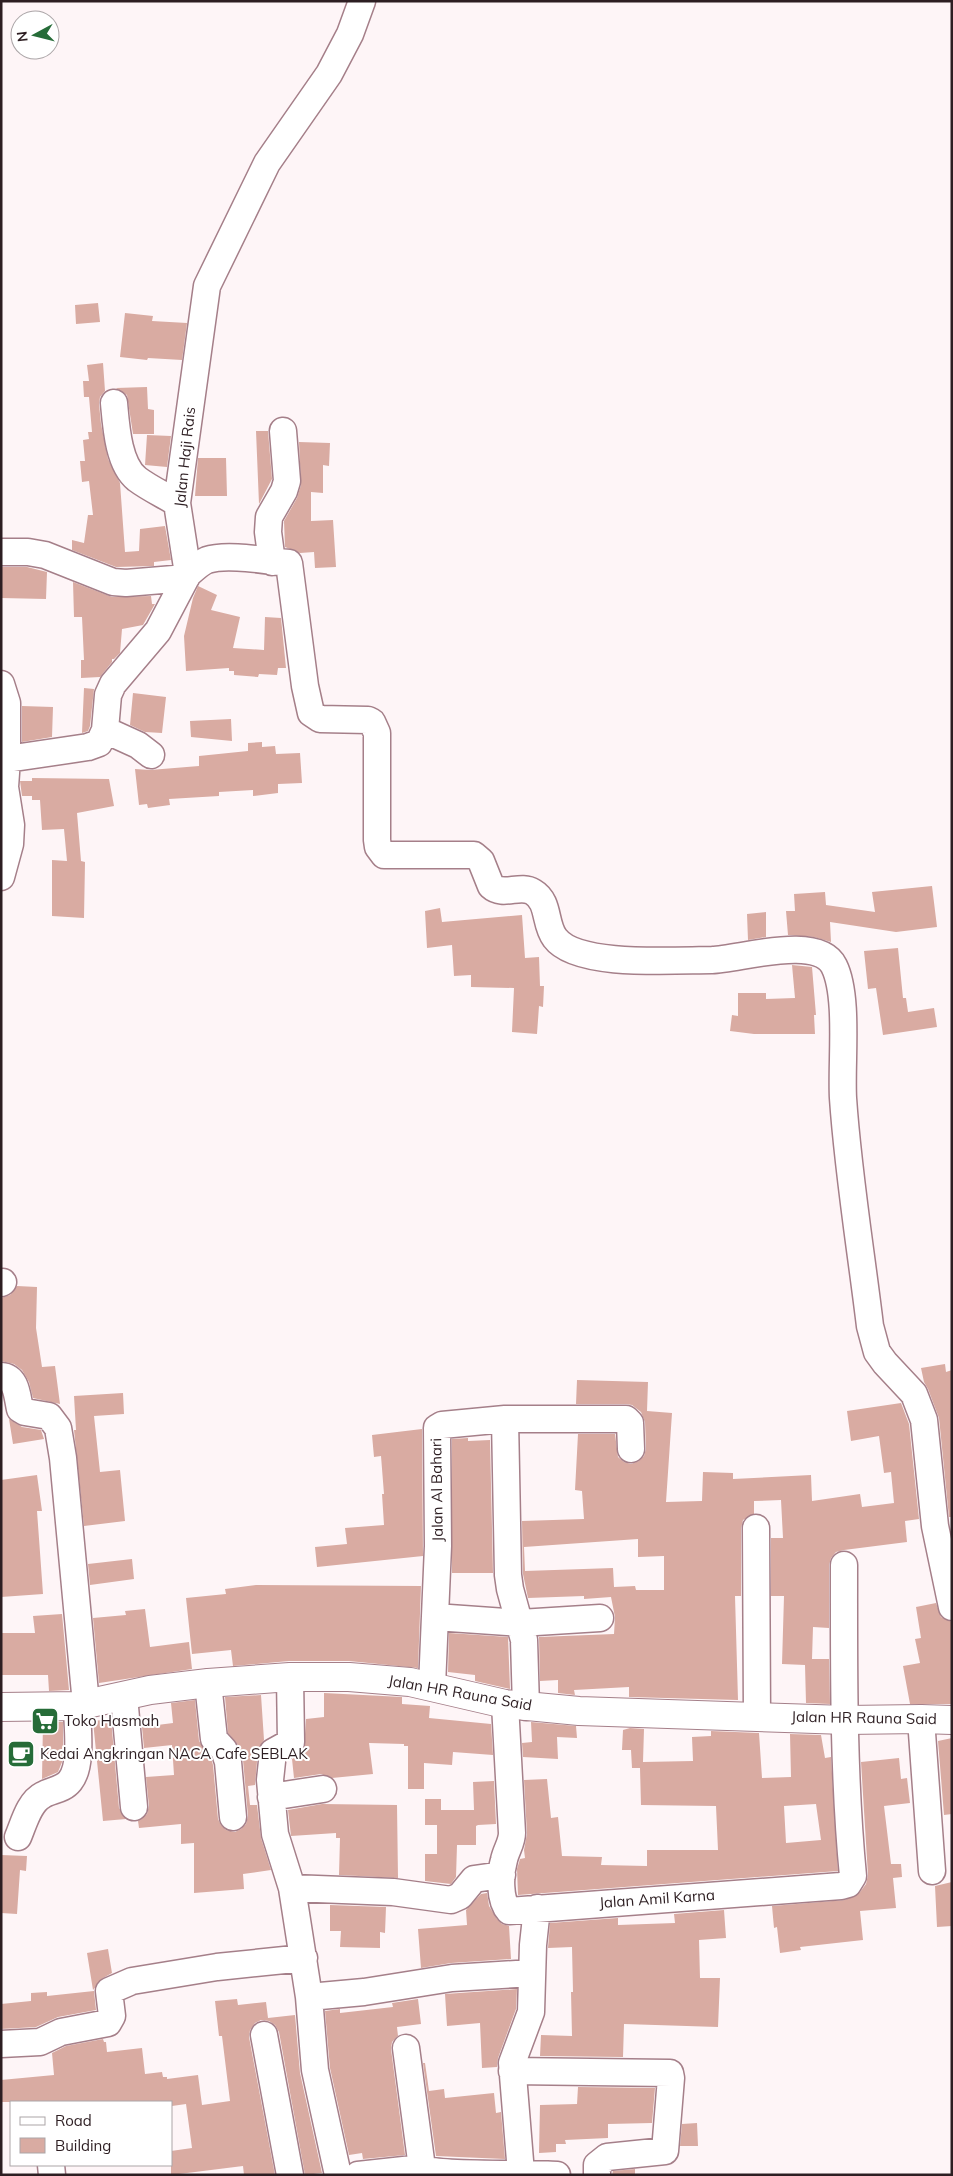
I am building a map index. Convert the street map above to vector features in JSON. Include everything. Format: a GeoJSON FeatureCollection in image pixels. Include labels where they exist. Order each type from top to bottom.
{"type":"FeatureCollection","features":[{"type":"Feature","properties":{"kind":"main road","name":"Jalan HR Rauna Said"},"geometry":{"type":"LineString","coordinates":[[1,1707],[81,1705],[150,1690],[208,1683],[290,1677],[381,1679],[432,1686],[516,1706],[579,1712],[846,1720],[952,1720]]}},
{"type":"Feature","properties":{"kind":"street","name":"Jalan Haji Rais"},"geometry":{"type":"LineString","coordinates":[[187,576],[177,503],[207,286],[267,163],[329,74],[350,34],[362,1]]}},
{"type":"Feature","properties":{"kind":"street"},"geometry":{"type":"LineString","coordinates":[[114,403],[117,437],[129,470],[137,478],[177,503]]}},
{"type":"Feature","properties":{"kind":"street"},"geometry":{"type":"LineString","coordinates":[[272,562],[268,532],[269,517],[284,491],[287,481],[283,431]]}},
{"type":"Feature","properties":{"kind":"street"},"geometry":{"type":"LineString","coordinates":[[1,552],[28,552],[45,555],[113,582],[126,583],[187,576]]}},
{"type":"Feature","properties":{"kind":"street"},"geometry":{"type":"LineString","coordinates":[[7,758],[95,745],[103,738],[108,696],[113,684],[158,631],[187,576],[201,564],[210,560],[224,558],[290,563],[305,686],[311,713],[320,719],[368,720],[375,727],[377,733],[377,840],[381,852],[389,856],[474,855],[480,861],[494,888],[499,891],[526,888],[542,900],[548,924],[555,939],[565,947],[612,960],[716,960],[751,954],[808,950],[824,955],[834,964],[841,992],[843,1097],[873,1341],[884,1363],[914,1394],[920,1405],[924,1420],[935,1526],[952,1607]]}},
{"type":"Feature","properties":{"kind":"street"},"geometry":{"type":"LineString","coordinates":[[1,684],[7,703],[7,758],[4,804],[11,826],[1,878]]}},
{"type":"Feature","properties":{"kind":"street"},"geometry":{"type":"LineString","coordinates":[[105,730],[138,745],[151,755]]}},
{"type":"Feature","properties":{"kind":"street"},"geometry":{"type":"LineString","coordinates":[[1,1376],[7,1376],[12,1381],[20,1409],[25,1412],[49,1416],[58,1428],[64,1468],[81,1705],[78,1763],[75,1773],[69,1783],[56,1791],[41,1795],[33,1802],[18,1837]]}},
{"type":"Feature","properties":{"kind":"street","name":"Jalan Al Bahari"},"geometry":{"type":"LineString","coordinates":[[432,1686],[438,1546],[436,1428],[442,1425],[505,1419],[626,1419],[630,1423],[632,1449]]}},
{"type":"Feature","properties":{"kind":"street","name":"Jalan Amil Karna"},"geometry":{"type":"LineString","coordinates":[[505,1419],[508,1569],[510,1589],[520,1623],[526,1658],[516,1706],[512,1833],[510,1845],[502,1866],[503,1899],[509,1911],[848,1884],[853,1876],[848,1819],[846,1720]]}},
{"type":"Feature","properties":{"kind":"street"},"geometry":{"type":"LineString","coordinates":[[756,1528],[758,1716]]}},
{"type":"Feature","properties":{"kind":"street"},"geometry":{"type":"LineString","coordinates":[[844,1565],[844,1687],[846,1720]]}},
{"type":"Feature","properties":{"kind":"street"},"geometry":{"type":"LineString","coordinates":[[435,1617],[520,1623],[600,1618]]}},
{"type":"Feature","properties":{"kind":"street"},"geometry":{"type":"LineString","coordinates":[[290,1677],[292,1737],[289,1744],[273,1752],[270,1780],[271,1797],[277,1846],[292,1888],[309,1996],[315,2070],[338,2175]]}},
{"type":"Feature","properties":{"kind":"street"},"geometry":{"type":"LineString","coordinates":[[208,1683],[214,1740],[224,1750],[228,1762],[233,1817]]}},
{"type":"Feature","properties":{"kind":"street"},"geometry":{"type":"LineString","coordinates":[[124,1696],[134,1807]]}},
{"type":"Feature","properties":{"kind":"street"},"geometry":{"type":"LineString","coordinates":[[921,1719],[932,1871]]}},
{"type":"Feature","properties":{"kind":"street"},"geometry":{"type":"LineString","coordinates":[[271,1797],[323,1789]]}},
{"type":"Feature","properties":{"kind":"street"},"geometry":{"type":"LineString","coordinates":[[292,1888],[393,1892],[451,1900],[460,1896],[474,1879],[502,1875]]}},
{"type":"Feature","properties":{"kind":"street"},"geometry":{"type":"LineString","coordinates":[[521,2173],[512,2071],[516,2049],[531,2012],[537,1908]]}},
{"type":"Feature","properties":{"kind":"street"},"geometry":{"type":"LineString","coordinates":[[1,2044],[40,2042],[61,2032],[108,2023],[112,2016],[109,1991],[132,1981],[217,1967],[304,1958]]}},
{"type":"Feature","properties":{"kind":"street"},"geometry":{"type":"LineString","coordinates":[[309,1996],[364,1992],[452,1978],[532,1972]]}},
{"type":"Feature","properties":{"kind":"street"},"geometry":{"type":"LineString","coordinates":[[264,2035],[290,2175]]}},
{"type":"Feature","properties":{"kind":"street"},"geometry":{"type":"LineString","coordinates":[[406,2048],[422,2168]]}},
{"type":"Feature","properties":{"kind":"street"},"geometry":{"type":"LineString","coordinates":[[512,2071],[670,2073],[665,2152],[607,2157],[597,2165],[597,2175]]}},
{"type":"Feature","properties":{"kind":"street"},"geometry":{"type":"LineString","coordinates":[[358,2175],[422,2168],[430,2172],[458,2174],[521,2173],[557,2175]]}},
{"type":"Feature","properties":{"kind":"building"},"geometry":{"type":"Polygon","coordinates":[[[98,303],[100,322],[76,324],[75,305],[98,303]]]}},
{"type":"Feature","properties":{"kind":"building"},"geometry":{"type":"Polygon","coordinates":[[[125,313],[153,316],[152,321],[187,323],[182,360],[148,358],[147,360],[120,357],[125,313]]]}},
{"type":"Feature","properties":{"kind":"building"},"geometry":{"type":"Polygon","coordinates":[[[103,363],[105,391],[100,397],[99,404],[101,424],[108,459],[120,483],[125,552],[139,551],[140,529],[165,526],[171,560],[154,562],[154,566],[116,567],[72,550],[72,540],[84,543],[88,515],[93,515],[89,481],[82,482],[80,461],[85,461],[83,440],[89,439],[88,432],[92,432],[89,397],[84,397],[83,381],[89,381],[87,365],[103,363]]]}},
{"type":"Feature","properties":{"kind":"building"},"geometry":{"type":"Polygon","coordinates":[[[147,387],[148,409],[154,410],[154,434],[133,434],[127,395],[116,388],[147,387]]]}},
{"type":"Feature","properties":{"kind":"building"},"geometry":{"type":"Polygon","coordinates":[[[256,431],[268,431],[272,479],[259,504],[256,431]]]}},
{"type":"Feature","properties":{"kind":"building"},"geometry":{"type":"Polygon","coordinates":[[[147,435],[171,436],[167,467],[145,465],[147,435]]]}},
{"type":"Feature","properties":{"kind":"building"},"geometry":{"type":"Polygon","coordinates":[[[299,442],[330,443],[329,466],[323,465],[323,493],[311,492],[311,521],[333,520],[336,567],[315,568],[314,552],[300,553],[285,547],[284,521],[297,498],[301,485],[299,442]]]}},
{"type":"Feature","properties":{"kind":"building"},"geometry":{"type":"Polygon","coordinates":[[[198,458],[226,458],[227,496],[195,496],[198,458]]]}},
{"type":"Feature","properties":{"kind":"building"},"geometry":{"type":"Polygon","coordinates":[[[1,567],[27,567],[47,572],[46,599],[1,598],[1,567]]]}},
{"type":"Feature","properties":{"kind":"building"},"geometry":{"type":"Polygon","coordinates":[[[73,582],[112,597],[151,596],[152,604],[155,604],[143,625],[122,629],[120,653],[112,659],[112,662],[100,677],[81,678],[81,660],[84,660],[82,617],[74,617],[73,582]]]}},
{"type":"Feature","properties":{"kind":"building"},"geometry":{"type":"Polygon","coordinates":[[[198,586],[217,595],[211,610],[240,617],[233,648],[264,650],[265,617],[281,618],[286,668],[278,668],[277,675],[259,674],[258,677],[234,675],[234,671],[229,671],[229,668],[186,671],[184,636],[193,598],[198,586]]]}},
{"type":"Feature","properties":{"kind":"building"},"geometry":{"type":"Polygon","coordinates":[[[84,688],[94,689],[90,726],[88,731],[82,733],[84,688]]]}},
{"type":"Feature","properties":{"kind":"building"},"geometry":{"type":"Polygon","coordinates":[[[133,693],[166,697],[162,733],[145,732],[130,725],[133,693]]]}},
{"type":"Feature","properties":{"kind":"building"},"geometry":{"type":"Polygon","coordinates":[[[22,706],[53,707],[52,737],[22,742],[22,706]]]}},
{"type":"Feature","properties":{"kind":"building"},"geometry":{"type":"Polygon","coordinates":[[[231,719],[232,741],[191,737],[190,721],[231,719]]]}},
{"type":"Feature","properties":{"kind":"building"},"geometry":{"type":"Polygon","coordinates":[[[262,742],[262,747],[275,746],[276,754],[300,753],[302,783],[278,784],[278,793],[253,796],[253,790],[219,792],[219,796],[169,799],[170,805],[148,808],[147,804],[139,805],[135,769],[150,770],[199,766],[199,756],[248,751],[248,743],[262,742]]]}},
{"type":"Feature","properties":{"kind":"building"},"geometry":{"type":"Polygon","coordinates":[[[32,778],[109,779],[114,806],[77,813],[81,861],[85,862],[84,918],[52,916],[52,860],[67,861],[64,829],[42,830],[40,800],[32,800],[32,796],[22,796],[20,781],[32,781],[32,778]]]}},
{"type":"Feature","properties":{"kind":"building"},"geometry":{"type":"Polygon","coordinates":[[[932,886],[937,927],[896,932],[830,922],[831,942],[814,937],[788,935],[786,911],[795,911],[794,894],[825,892],[826,905],[875,912],[872,892],[932,886]]]}},
{"type":"Feature","properties":{"kind":"building"},"geometry":{"type":"Polygon","coordinates":[[[440,908],[442,922],[522,915],[525,958],[539,957],[540,986],[544,986],[543,1007],[539,1006],[537,1034],[512,1032],[514,988],[471,987],[471,975],[454,976],[452,945],[427,948],[425,911],[440,908]]]}},
{"type":"Feature","properties":{"kind":"building"},"geometry":{"type":"Polygon","coordinates":[[[766,912],[766,937],[748,940],[747,914],[766,912]]]}},
{"type":"Feature","properties":{"kind":"building"},"geometry":{"type":"Polygon","coordinates":[[[898,948],[903,998],[906,998],[908,1012],[934,1008],[937,1027],[883,1035],[876,988],[868,989],[864,951],[898,948]]]}},
{"type":"Feature","properties":{"kind":"building"},"geometry":{"type":"Polygon","coordinates":[[[792,965],[812,967],[816,1015],[814,1015],[815,1034],[754,1034],[730,1031],[732,1015],[738,1016],[738,993],[766,993],[766,999],[795,998],[792,965]]]}},
{"type":"Feature","properties":{"kind":"building"},"geometry":{"type":"Polygon","coordinates":[[[17,1286],[37,1287],[36,1328],[42,1367],[55,1366],[60,1404],[33,1398],[29,1382],[22,1370],[14,1364],[1,1361],[1,1298],[10,1295],[17,1286]]]}},
{"type":"Feature","properties":{"kind":"building"},"geometry":{"type":"Polygon","coordinates":[[[945,1364],[946,1372],[952,1370],[952,1517],[949,1517],[939,1418],[924,1382],[921,1368],[945,1364]]]}},
{"type":"Feature","properties":{"kind":"building"},"geometry":{"type":"Polygon","coordinates":[[[577,1380],[648,1382],[647,1411],[672,1413],[666,1502],[702,1501],[703,1472],[733,1473],[733,1479],[811,1475],[812,1501],[860,1494],[862,1507],[894,1503],[891,1472],[884,1473],[879,1436],[851,1441],[847,1411],[901,1403],[909,1424],[919,1519],[905,1521],[907,1542],[844,1550],[836,1552],[831,1558],[829,1565],[829,1628],[813,1627],[812,1659],[829,1659],[830,1704],[806,1703],[805,1665],[782,1664],[784,1596],[771,1596],[771,1538],[783,1538],[781,1500],[754,1501],[754,1514],[743,1520],[741,1528],[741,1596],[735,1596],[738,1700],[629,1697],[629,1687],[574,1690],[575,1695],[558,1693],[558,1680],[540,1681],[539,1637],[614,1634],[615,1617],[611,1597],[584,1599],[584,1596],[528,1598],[523,1574],[522,1521],[584,1519],[582,1491],[575,1490],[578,1434],[615,1434],[618,1457],[624,1462],[631,1464],[639,1461],[644,1456],[646,1449],[645,1422],[641,1412],[632,1405],[576,1404],[577,1380]],[[638,1539],[524,1547],[525,1571],[613,1568],[614,1587],[635,1586],[636,1590],[664,1590],[664,1556],[638,1557],[638,1539]]]}},
{"type":"Feature","properties":{"kind":"building"},"geometry":{"type":"Polygon","coordinates":[[[123,1393],[124,1414],[94,1416],[100,1472],[120,1470],[125,1521],[84,1526],[74,1430],[76,1430],[74,1396],[123,1393]]]}},
{"type":"Feature","properties":{"kind":"building"},"geometry":{"type":"Polygon","coordinates":[[[9,1419],[22,1427],[41,1430],[44,1439],[13,1444],[9,1419]]]}},
{"type":"Feature","properties":{"kind":"building"},"geometry":{"type":"Polygon","coordinates":[[[422,1429],[423,1556],[317,1567],[315,1547],[347,1544],[345,1528],[384,1525],[381,1456],[374,1457],[372,1435],[422,1429]]]}},
{"type":"Feature","properties":{"kind":"building"},"geometry":{"type":"Polygon","coordinates":[[[468,1438],[468,1441],[490,1440],[493,1573],[452,1573],[452,1439],[468,1438]]]}},
{"type":"Feature","properties":{"kind":"building"},"geometry":{"type":"Polygon","coordinates":[[[37,1475],[42,1511],[37,1511],[43,1594],[1,1597],[1,1480],[37,1475]]]}},
{"type":"Feature","properties":{"kind":"building"},"geometry":{"type":"Polygon","coordinates":[[[132,1559],[134,1579],[90,1585],[88,1564],[132,1559]]]}},
{"type":"Feature","properties":{"kind":"building"},"geometry":{"type":"Polygon","coordinates":[[[256,1585],[421,1586],[418,1668],[349,1661],[289,1661],[233,1666],[231,1650],[192,1654],[186,1598],[226,1594],[225,1589],[256,1585]]]}},
{"type":"Feature","properties":{"kind":"building"},"geometry":{"type":"Polygon","coordinates":[[[936,1603],[941,1617],[952,1622],[952,1704],[910,1704],[903,1666],[920,1663],[915,1639],[921,1638],[916,1607],[936,1603]]]}},
{"type":"Feature","properties":{"kind":"building"},"geometry":{"type":"Polygon","coordinates":[[[145,1609],[150,1647],[189,1642],[192,1669],[99,1683],[93,1618],[126,1615],[125,1611],[145,1609]]]}},
{"type":"Feature","properties":{"kind":"building"},"geometry":{"type":"Polygon","coordinates":[[[62,1614],[69,1690],[49,1691],[48,1675],[1,1675],[1,1633],[35,1633],[33,1616],[62,1614]]]}},
{"type":"Feature","properties":{"kind":"building"},"geometry":{"type":"Polygon","coordinates":[[[449,1633],[508,1637],[510,1689],[475,1681],[475,1675],[448,1672],[449,1633]]]}},
{"type":"Feature","properties":{"kind":"building"},"geometry":{"type":"Polygon","coordinates":[[[324,1693],[402,1697],[402,1704],[430,1706],[429,1718],[491,1724],[493,1755],[453,1752],[452,1765],[424,1763],[424,1789],[408,1789],[408,1746],[404,1746],[404,1744],[369,1743],[373,1774],[332,1778],[321,1774],[294,1778],[292,1759],[304,1749],[306,1719],[324,1717],[324,1693]]]}},
{"type":"Feature","properties":{"kind":"building"},"geometry":{"type":"Polygon","coordinates":[[[261,1695],[264,1740],[258,1750],[255,1785],[248,1786],[250,1805],[257,1805],[261,1838],[271,1870],[243,1874],[244,1889],[194,1893],[194,1843],[181,1844],[181,1824],[139,1828],[138,1821],[147,1814],[149,1806],[146,1777],[174,1775],[172,1745],[144,1748],[142,1727],[173,1723],[171,1703],[195,1700],[199,1741],[211,1758],[213,1765],[218,1819],[226,1830],[235,1832],[246,1824],[248,1816],[243,1760],[238,1745],[228,1733],[225,1697],[261,1695]]]}},
{"type":"Feature","properties":{"kind":"building"},"geometry":{"type":"Polygon","coordinates":[[[111,1719],[119,1808],[126,1819],[103,1821],[93,1721],[111,1719]]]}},
{"type":"Feature","properties":{"kind":"building"},"geometry":{"type":"Polygon","coordinates":[[[43,1722],[63,1722],[63,1745],[62,1762],[58,1772],[42,1779],[43,1722]]]}},
{"type":"Feature","properties":{"kind":"building"},"geometry":{"type":"Polygon","coordinates":[[[531,1722],[576,1726],[577,1738],[557,1737],[558,1759],[523,1757],[522,1743],[532,1742],[531,1722]]]}},
{"type":"Feature","properties":{"kind":"building"},"geometry":{"type":"Polygon","coordinates":[[[630,1728],[644,1729],[643,1762],[693,1761],[692,1737],[711,1736],[711,1731],[759,1733],[762,1778],[791,1777],[790,1734],[821,1735],[825,1758],[831,1757],[838,1871],[518,1895],[517,1869],[520,1859],[525,1858],[524,1850],[527,1834],[524,1780],[547,1779],[551,1818],[558,1817],[562,1856],[602,1857],[601,1865],[647,1866],[647,1850],[718,1850],[716,1806],[641,1805],[640,1768],[632,1768],[631,1750],[622,1750],[623,1730],[630,1728]],[[816,1804],[784,1806],[786,1843],[821,1840],[816,1804]]]}},
{"type":"Feature","properties":{"kind":"building"},"geometry":{"type":"Polygon","coordinates":[[[952,1738],[952,1814],[944,1815],[938,1741],[952,1738]]]}},
{"type":"Feature","properties":{"kind":"building"},"geometry":{"type":"Polygon","coordinates":[[[899,1758],[901,1779],[907,1778],[910,1803],[884,1806],[891,1864],[901,1864],[902,1877],[893,1878],[896,1908],[860,1911],[863,1940],[800,1947],[801,1950],[780,1953],[777,1927],[774,1928],[772,1906],[845,1900],[860,1892],[866,1884],[868,1875],[861,1762],[899,1758]]]}},
{"type":"Feature","properties":{"kind":"building"},"geometry":{"type":"Polygon","coordinates":[[[494,1781],[496,1824],[476,1826],[476,1845],[457,1845],[456,1877],[451,1884],[425,1881],[425,1854],[437,1854],[437,1825],[425,1825],[425,1799],[441,1799],[441,1810],[474,1810],[473,1782],[494,1781]]]}},
{"type":"Feature","properties":{"kind":"building"},"geometry":{"type":"Polygon","coordinates":[[[322,1804],[397,1805],[398,1878],[339,1875],[340,1838],[336,1838],[336,1833],[291,1836],[288,1810],[322,1804]]]}},
{"type":"Feature","properties":{"kind":"building"},"geometry":{"type":"Polygon","coordinates":[[[1,1855],[27,1856],[26,1871],[20,1870],[17,1914],[1,1913],[1,1855]]]}},
{"type":"Feature","properties":{"kind":"building"},"geometry":{"type":"Polygon","coordinates":[[[952,1882],[952,1926],[937,1927],[935,1886],[952,1882]]]}},
{"type":"Feature","properties":{"kind":"building"},"geometry":{"type":"Polygon","coordinates":[[[487,1893],[489,1906],[497,1919],[502,1924],[509,1926],[511,1959],[451,1963],[421,1968],[418,1929],[467,1925],[466,1910],[481,1894],[487,1893]]]}},
{"type":"Feature","properties":{"kind":"building"},"geometry":{"type":"Polygon","coordinates":[[[330,1905],[386,1907],[385,1933],[380,1932],[380,1948],[340,1947],[341,1931],[330,1931],[330,1905]]]}},
{"type":"Feature","properties":{"kind":"building"},"geometry":{"type":"Polygon","coordinates":[[[724,1910],[726,1938],[699,1940],[700,1978],[720,1978],[718,2027],[624,2024],[623,2057],[540,2056],[541,2035],[572,2036],[572,1947],[548,1948],[550,1923],[618,1918],[618,1925],[675,1923],[674,1914],[724,1910]]]}},
{"type":"Feature","properties":{"kind":"building"},"geometry":{"type":"Polygon","coordinates":[[[108,1949],[112,1973],[103,1978],[93,1990],[87,1953],[108,1949]]]}},
{"type":"Feature","properties":{"kind":"building"},"geometry":{"type":"Polygon","coordinates":[[[517,1989],[516,2009],[498,2058],[497,2067],[482,2068],[480,2023],[447,2026],[445,1994],[517,1989]]]}},
{"type":"Feature","properties":{"kind":"building"},"geometry":{"type":"Polygon","coordinates":[[[94,1991],[96,2010],[58,2017],[36,2027],[1,2029],[1,2004],[31,2001],[31,1993],[47,1992],[47,1996],[94,1991]]]}},
{"type":"Feature","properties":{"kind":"building"},"geometry":{"type":"Polygon","coordinates":[[[237,1999],[238,2005],[266,2002],[268,2018],[295,2015],[300,2073],[322,2173],[305,2175],[279,2032],[275,2025],[269,2021],[261,2020],[255,2023],[250,2030],[249,2037],[275,2175],[244,2175],[243,2166],[171,2175],[172,2151],[192,2148],[186,2104],[172,2106],[172,2101],[1,2102],[1,2080],[54,2075],[52,2053],[66,2046],[103,2039],[106,2042],[107,2052],[142,2048],[145,2074],[162,2072],[163,2077],[167,2077],[167,2079],[198,2075],[202,2105],[230,2101],[222,2036],[219,2036],[215,2001],[237,1999]]]}},
{"type":"Feature","properties":{"kind":"building"},"geometry":{"type":"Polygon","coordinates":[[[418,1999],[421,2024],[397,2027],[398,2036],[392,2042],[391,2049],[405,2155],[363,2159],[362,2153],[349,2155],[330,2068],[325,2011],[340,2009],[340,2013],[393,2007],[392,2003],[418,1999]]]}},
{"type":"Feature","properties":{"kind":"building"},"geometry":{"type":"Polygon","coordinates":[[[423,2063],[425,2063],[429,2091],[444,2089],[445,2098],[494,2093],[496,2113],[501,2112],[505,2159],[436,2156],[423,2063]]]}},
{"type":"Feature","properties":{"kind":"building"},"geometry":{"type":"Polygon","coordinates":[[[578,2087],[655,2088],[652,2123],[608,2124],[608,2138],[565,2140],[566,2144],[556,2144],[556,2152],[539,2153],[540,2105],[577,2104],[578,2087]]]}},
{"type":"Feature","properties":{"kind":"building"},"geometry":{"type":"Polygon","coordinates":[[[697,2123],[698,2146],[680,2146],[682,2124],[697,2123]]]}},
{"type":"Feature","properties":{"kind":"building"},"geometry":{"type":"Polygon","coordinates":[[[635,2169],[635,2175],[612,2175],[613,2171],[635,2169]]]}},
{"type":"Feature","properties":{"kind":"place","name":"Toko Hasmah"},"geometry":{"type":"Point","coordinates":[45,1721]}},
{"type":"Feature","properties":{"kind":"place","name":"Kedai Angkringan NACA Cafe SEBLAK"},"geometry":{"type":"Point","coordinates":[21,1754]}}]}
